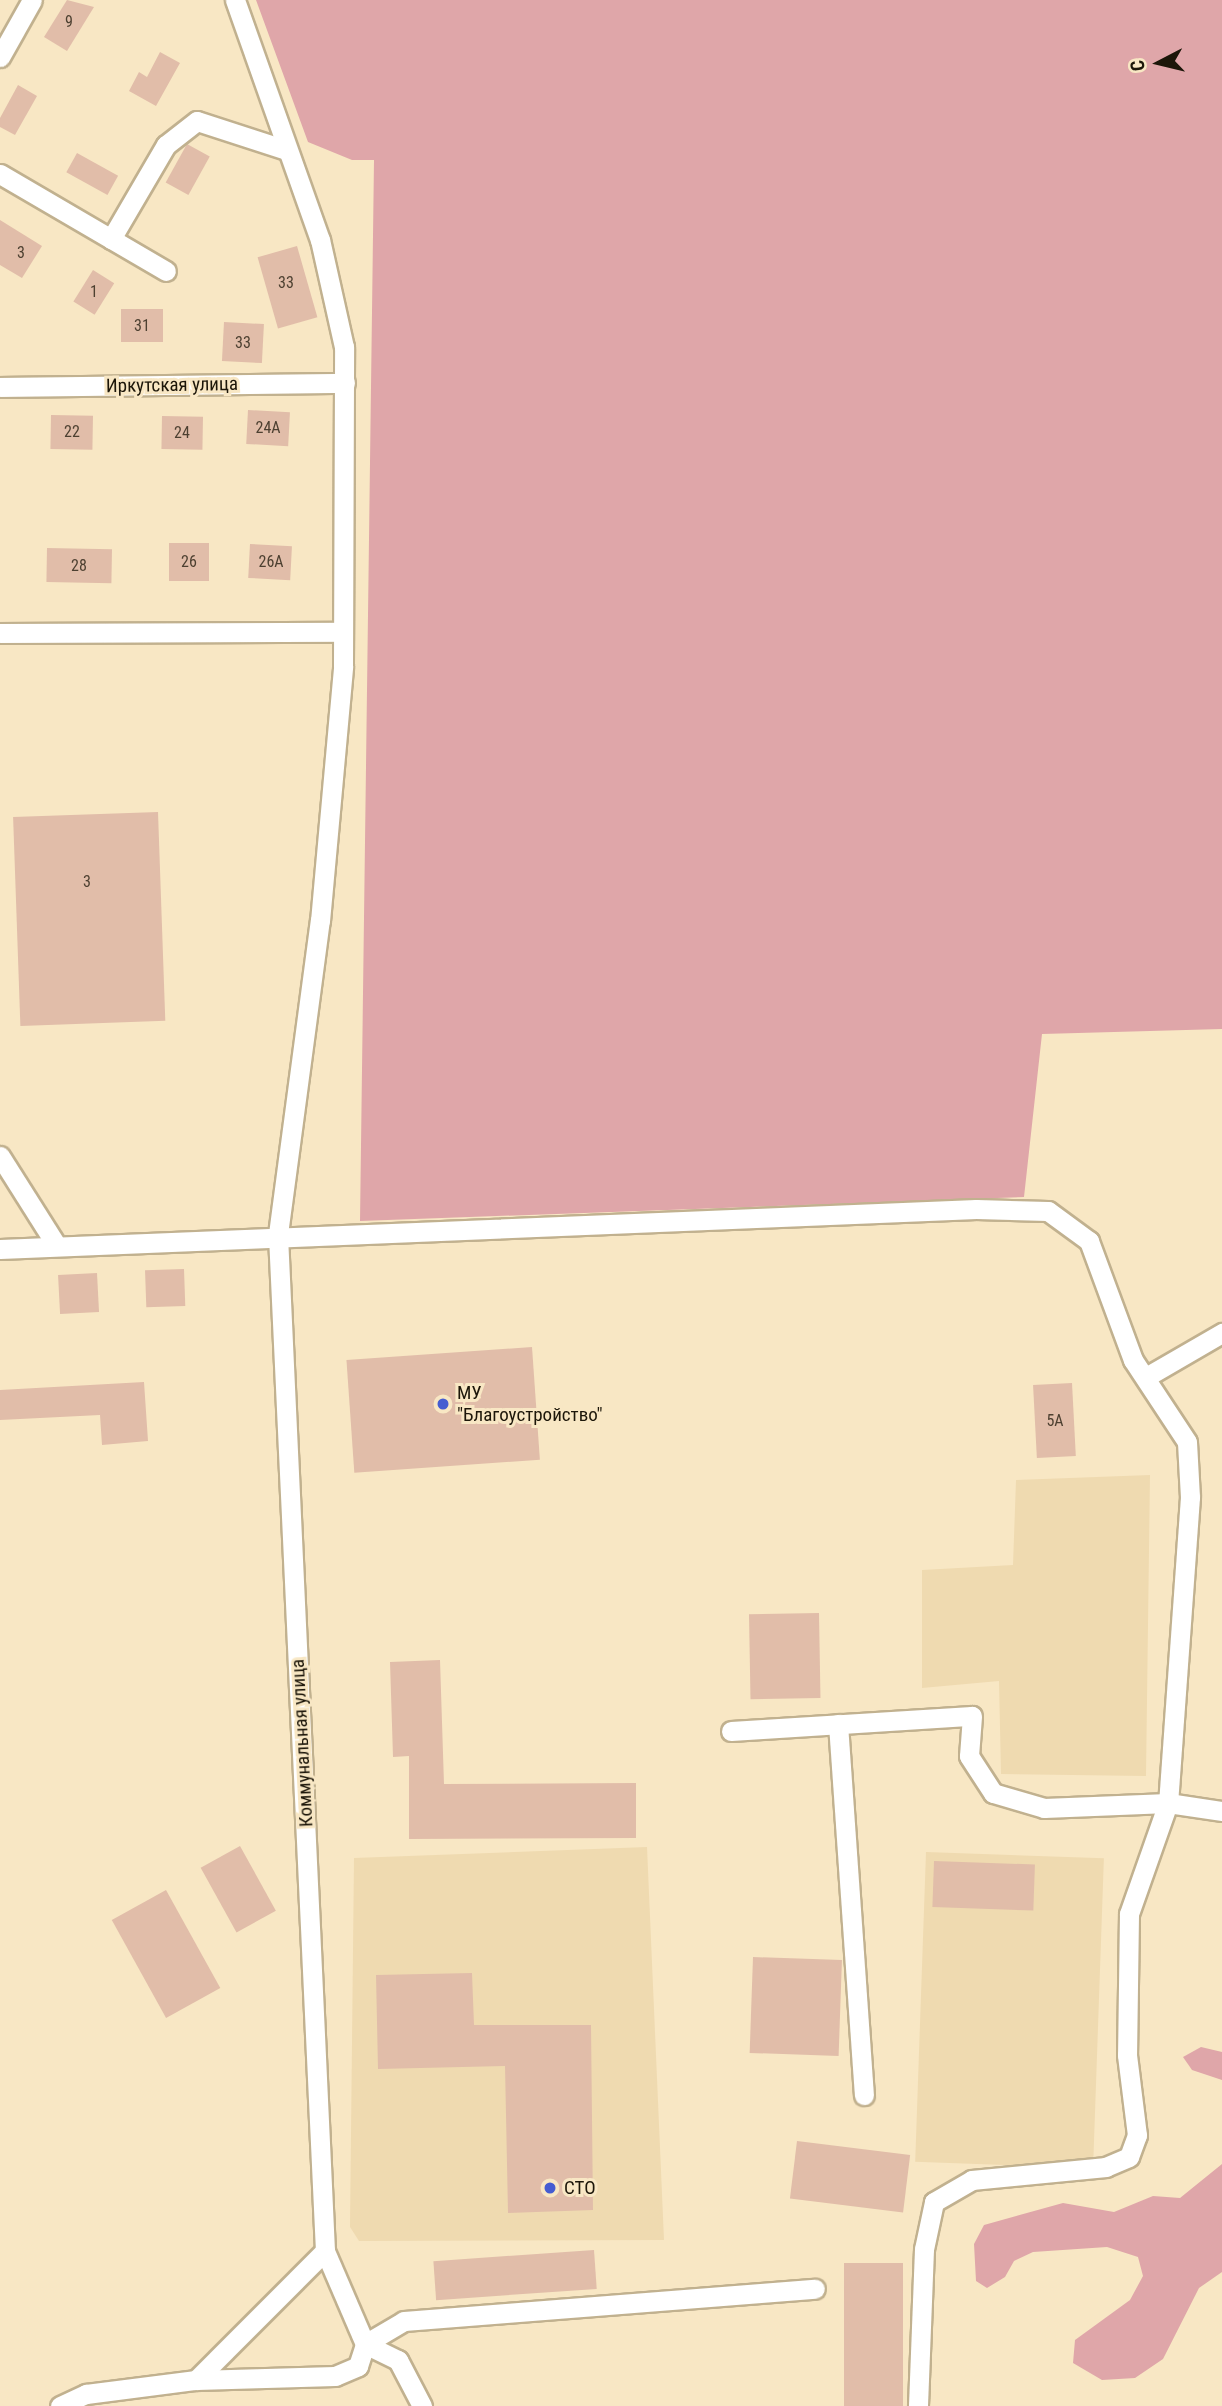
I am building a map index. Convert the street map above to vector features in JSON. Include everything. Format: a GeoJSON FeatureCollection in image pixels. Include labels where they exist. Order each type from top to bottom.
{"type":"FeatureCollection","features":[{"type":"Feature","properties":{"kind":"street"},"geometry":{"type":"LineString","coordinates":[[0,57],[33,0]]}},
{"type":"Feature","properties":{"kind":"street","name":"Коммунальная улица"},"geometry":{"type":"LineString","coordinates":[[235,0],[320,240],[340,314],[345,383],[344,632],[320,921],[278,1234],[325,2251]]}},
{"type":"Feature","properties":{"kind":"street"},"geometry":{"type":"LineString","coordinates":[[111,239],[166,145],[197,121],[286,150]]}},
{"type":"Feature","properties":{"kind":"street"},"geometry":{"type":"LineString","coordinates":[[0,174],[166,271]]}},
{"type":"Feature","properties":{"kind":"street","name":"Иркутская улица"},"geometry":{"type":"LineString","coordinates":[[0,387],[345,383]]}},
{"type":"Feature","properties":{"kind":"street"},"geometry":{"type":"LineString","coordinates":[[0,633],[344,632]]}},
{"type":"Feature","properties":{"kind":"street"},"geometry":{"type":"LineString","coordinates":[[0,1156],[55,1244]]}},
{"type":"Feature","properties":{"kind":"street"},"geometry":{"type":"LineString","coordinates":[[0,1249],[278,1234],[976,1209],[1048,1211],[1088,1241],[1133,1360],[1186,1442],[1190,1497],[1168,1802],[1129,1914],[1127,2055],[1136,2135],[1129,2157],[1106,2167],[972,2180],[934,2202],[924,2249],[918,2406]]}},
{"type":"Feature","properties":{"kind":"street"},"geometry":{"type":"LineString","coordinates":[[1146,1377],[1222,1334]]}},
{"type":"Feature","properties":{"kind":"street"},"geometry":{"type":"LineString","coordinates":[[732,1731],[972,1716],[969,1756],[993,1793],[1044,1808],[1168,1802],[1222,1811]]}},
{"type":"Feature","properties":{"kind":"street"},"geometry":{"type":"LineString","coordinates":[[838,1724],[864,2095]]}},
{"type":"Feature","properties":{"kind":"street"},"geometry":{"type":"LineString","coordinates":[[196,2380],[325,2251],[365,2344],[398,2360],[422,2406]]}},
{"type":"Feature","properties":{"kind":"street"},"geometry":{"type":"LineString","coordinates":[[60,2406],[86,2394],[196,2380],[335,2376],[358,2366],[365,2344],[404,2321],[814,2289]]}},
{"type":"Feature","properties":{"kind":"shaded area"},"geometry":{"type":"Polygon","coordinates":[[[256,0],[1222,0],[1222,1029],[1042,1034],[1024,1197],[360,1221],[374,160],[352,160],[308,142],[256,0]]]}},
{"type":"Feature","properties":{"kind":"shaded area"},"geometry":{"type":"Polygon","coordinates":[[[1150,1475],[1146,1776],[1001,1774],[999,1681],[922,1688],[922,1570],[1013,1565],[1016,1480],[1150,1475]]]}},
{"type":"Feature","properties":{"kind":"shaded area"},"geometry":{"type":"Polygon","coordinates":[[[647,1847],[664,2240],[359,2241],[350,2227],[354,1858],[647,1847]]]}},
{"type":"Feature","properties":{"kind":"shaded area"},"geometry":{"type":"Polygon","coordinates":[[[926,1852],[1104,1858],[1093,2168],[915,2162],[926,1852]]]}},
{"type":"Feature","properties":{"kind":"shaded area"},"geometry":{"type":"Polygon","coordinates":[[[1201,2047],[1222,2052],[1222,2080],[1192,2070],[1183,2057],[1201,2047]]]}},
{"type":"Feature","properties":{"kind":"shaded area"},"geometry":{"type":"Polygon","coordinates":[[[1222,2164],[1222,2272],[1199,2288],[1163,2359],[1135,2378],[1102,2380],[1073,2363],[1075,2340],[1130,2300],[1143,2276],[1138,2257],[1107,2247],[1033,2252],[1014,2261],[1005,2277],[987,2288],[976,2281],[974,2244],[984,2225],[1063,2203],[1114,2212],[1153,2196],[1180,2198],[1222,2164]]]}},
{"type":"Feature","properties":{"kind":"building"},"geometry":{"type":"Polygon","coordinates":[[[67,0],[94,7],[67,51],[44,37],[67,0]]]}},
{"type":"Feature","properties":{"kind":"building"},"geometry":{"type":"Polygon","coordinates":[[[160,52],[180,63],[156,106],[129,91],[139,72],[147,77],[160,52]]]}},
{"type":"Feature","properties":{"kind":"building"},"geometry":{"type":"Polygon","coordinates":[[[18,85],[37,96],[15,135],[0,127],[0,118],[18,85]]]}},
{"type":"Feature","properties":{"kind":"building"},"geometry":{"type":"Polygon","coordinates":[[[187,144],[210,157],[188,195],[166,182],[187,144]]]}},
{"type":"Feature","properties":{"kind":"building"},"geometry":{"type":"Polygon","coordinates":[[[77,153],[118,176],[107,195],[66,172],[77,153]]]}},
{"type":"Feature","properties":{"kind":"building"},"geometry":{"type":"Polygon","coordinates":[[[0,220],[42,246],[22,278],[0,265],[0,220]]]}},
{"type":"Feature","properties":{"kind":"building"},"geometry":{"type":"Polygon","coordinates":[[[297,246],[317,317],[278,328],[258,257],[297,246]]]}},
{"type":"Feature","properties":{"kind":"building"},"geometry":{"type":"Polygon","coordinates":[[[93,270],[114,283],[95,315],[73,301],[93,270]]]}},
{"type":"Feature","properties":{"kind":"building"},"geometry":{"type":"Polygon","coordinates":[[[121,309],[163,309],[163,342],[121,342],[121,309]]]}},
{"type":"Feature","properties":{"kind":"building"},"geometry":{"type":"Polygon","coordinates":[[[224,322],[264,324],[262,363],[222,361],[224,322]]]}},
{"type":"Feature","properties":{"kind":"building"},"geometry":{"type":"Polygon","coordinates":[[[248,410],[290,412],[288,446],[246,444],[248,410]]]}},
{"type":"Feature","properties":{"kind":"building"},"geometry":{"type":"Polygon","coordinates":[[[51,415],[93,416],[92,450],[50,449],[51,415]]]}},
{"type":"Feature","properties":{"kind":"building"},"geometry":{"type":"Polygon","coordinates":[[[162,416],[203,417],[202,450],[161,449],[162,416]]]}},
{"type":"Feature","properties":{"kind":"building"},"geometry":{"type":"Polygon","coordinates":[[[169,543],[209,543],[209,581],[169,581],[169,543]]]}},
{"type":"Feature","properties":{"kind":"building"},"geometry":{"type":"Polygon","coordinates":[[[250,544],[292,546],[290,580],[248,578],[250,544]]]}},
{"type":"Feature","properties":{"kind":"building"},"geometry":{"type":"Polygon","coordinates":[[[47,548],[112,549],[111,583],[46,582],[47,548]]]}},
{"type":"Feature","properties":{"kind":"building"},"geometry":{"type":"Polygon","coordinates":[[[158,812],[165,1021],[20,1026],[13,817],[158,812]]]}},
{"type":"Feature","properties":{"kind":"building"},"geometry":{"type":"Polygon","coordinates":[[[184,1269],[185,1306],[146,1307],[145,1270],[184,1269]]]}},
{"type":"Feature","properties":{"kind":"building"},"geometry":{"type":"Polygon","coordinates":[[[97,1273],[99,1312],[60,1314],[58,1275],[97,1273]]]}},
{"type":"Feature","properties":{"kind":"building","name":"МУ \"Благоустройство\""},"geometry":{"type":"Polygon","coordinates":[[[532,1347],[540,1460],[354,1473],[346,1360],[532,1347]]]}},
{"type":"Feature","properties":{"kind":"building"},"geometry":{"type":"Polygon","coordinates":[[[144,1382],[148,1441],[102,1445],[100,1415],[0,1420],[0,1390],[144,1382]]]}},
{"type":"Feature","properties":{"kind":"building"},"geometry":{"type":"Polygon","coordinates":[[[1072,1383],[1076,1456],[1037,1458],[1033,1385],[1072,1383]]]}},
{"type":"Feature","properties":{"kind":"building"},"geometry":{"type":"Polygon","coordinates":[[[819,1613],[820,1698],[750,1699],[749,1614],[819,1613]]]}},
{"type":"Feature","properties":{"kind":"building"},"geometry":{"type":"Polygon","coordinates":[[[440,1660],[444,1784],[636,1783],[636,1838],[409,1839],[409,1756],[393,1757],[390,1662],[440,1660]]]}},
{"type":"Feature","properties":{"kind":"building"},"geometry":{"type":"Polygon","coordinates":[[[240,1846],[276,1911],[237,1933],[201,1868],[240,1846]]]}},
{"type":"Feature","properties":{"kind":"building"},"geometry":{"type":"Polygon","coordinates":[[[934,1861],[1035,1865],[1033,1910],[932,1907],[934,1861]]]}},
{"type":"Feature","properties":{"kind":"building"},"geometry":{"type":"Polygon","coordinates":[[[166,1890],[220,1988],[166,2018],[112,1920],[166,1890]]]}},
{"type":"Feature","properties":{"kind":"building"},"geometry":{"type":"Polygon","coordinates":[[[753,1957],[842,1960],[839,2056],[750,2053],[753,1957]]]}},
{"type":"Feature","properties":{"kind":"building"},"geometry":{"type":"Polygon","coordinates":[[[472,1973],[474,2025],[591,2025],[593,2210],[508,2213],[505,2066],[378,2069],[376,1975],[472,1973]]]}},
{"type":"Feature","properties":{"kind":"building"},"geometry":{"type":"Polygon","coordinates":[[[797,2141],[910,2155],[903,2212],[790,2199],[797,2141]]]}},
{"type":"Feature","properties":{"kind":"building"},"geometry":{"type":"Polygon","coordinates":[[[594,2250],[597,2289],[436,2300],[433,2261],[594,2250]]]}},
{"type":"Feature","properties":{"kind":"building"},"geometry":{"type":"Polygon","coordinates":[[[844,2263],[903,2263],[903,2406],[844,2406],[844,2263]]]}},
{"type":"Feature","properties":{"kind":"place","name":"МУ \"Благоустройство\""},"geometry":{"type":"Point","coordinates":[443,1404]}},
{"type":"Feature","properties":{"kind":"place","name":"СТО"},"geometry":{"type":"Point","coordinates":[550,2188]}}]}
